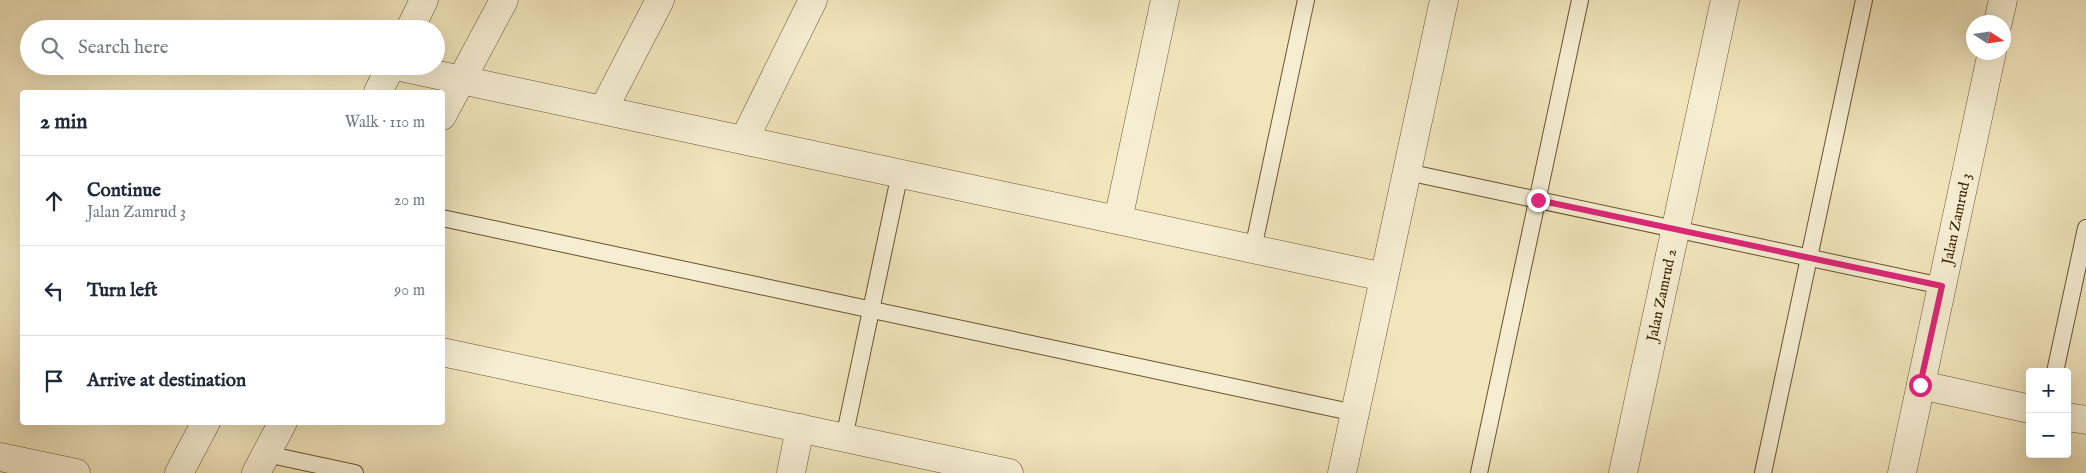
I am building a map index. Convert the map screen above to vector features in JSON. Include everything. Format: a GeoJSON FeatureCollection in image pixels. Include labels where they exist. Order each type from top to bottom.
{"type":"FeatureCollection","features":[{"type":"Feature","properties":{"kind":"street"},"geometry":{"type":"LineString","coordinates":[[414,20],[424,0]]}},
{"type":"Feature","properties":{"kind":"street"},"geometry":{"type":"LineString","coordinates":[[445,111],[504,0]]}},
{"type":"Feature","properties":{"kind":"street"},"geometry":{"type":"LineString","coordinates":[[603,110],[660,0]]}},
{"type":"Feature","properties":{"kind":"street"},"geometry":{"type":"LineString","coordinates":[[744,140],[813,0]]}},
{"type":"Feature","properties":{"kind":"street"},"geometry":{"type":"LineString","coordinates":[[1118,220],[1165,0]]}},
{"type":"Feature","properties":{"kind":"street"},"geometry":{"type":"LineString","coordinates":[[1342,473],[1444,0]]}},
{"type":"Feature","properties":{"kind":"street","name":"Jalan Zamrud 2"},"geometry":{"type":"LineString","coordinates":[[1623,473],[1724,0]]}},
{"type":"Feature","properties":{"kind":"street"},"geometry":{"type":"LineString","coordinates":[[2000,15],[2003,0]]}},
{"type":"Feature","properties":{"kind":"street","name":"Jalan Zamrud 3"},"geometry":{"type":"LineString","coordinates":[[1902,473],[1990,60]]}},
{"type":"Feature","properties":{"kind":"street"},"geometry":{"type":"LineString","coordinates":[[379,90],[386,75]]}},
{"type":"Feature","properties":{"kind":"street"},"geometry":{"type":"LineString","coordinates":[[438,75],[1384,277]]}},
{"type":"Feature","properties":{"kind":"street"},"geometry":{"type":"LineString","coordinates":[[445,353],[844,438],[929,465],[1009,473]]}},
{"type":"Feature","properties":{"kind":"street"},"geometry":{"type":"LineString","coordinates":[[1920,385],[2026,407]]}},
{"type":"Feature","properties":{"kind":"street"},"geometry":{"type":"LineString","coordinates":[[2071,417],[2086,420]]}},
{"type":"Feature","properties":{"kind":"street"},"geometry":{"type":"LineString","coordinates":[[180,473],[204,425]]}},
{"type":"Feature","properties":{"kind":"street"},"geometry":{"type":"LineString","coordinates":[[261,463],[281,425]]}},
{"type":"Feature","properties":{"kind":"street"},"geometry":{"type":"LineString","coordinates":[[791,473],[800,428]]}},
{"type":"Feature","properties":{"kind":"street"},"geometry":{"type":"LineString","coordinates":[[0,457],[76,473]]}},
{"type":"Feature","properties":{"kind":"lane"},"geometry":{"type":"LineString","coordinates":[[1253,249],[1306,0]]}},
{"type":"Feature","properties":{"kind":"lane"},"geometry":{"type":"LineString","coordinates":[[1479,473],[1580,0]]}},
{"type":"Feature","properties":{"kind":"lane"},"geometry":{"type":"LineString","coordinates":[[1763,473],[1864,0]]}},
{"type":"Feature","properties":{"kind":"lane"},"geometry":{"type":"LineString","coordinates":[[1407,172],[1942,286]]}},
{"type":"Feature","properties":{"kind":"lane"},"geometry":{"type":"LineString","coordinates":[[844,438],[900,174]]}},
{"type":"Feature","properties":{"kind":"lane"},"geometry":{"type":"LineString","coordinates":[[445,219],[1355,412]]}},
{"type":"Feature","properties":{"kind":"lane"},"geometry":{"type":"LineString","coordinates":[[2056,368],[2086,228]]}},
{"type":"Feature","properties":{"kind":"lane"},"geometry":{"type":"LineString","coordinates":[[261,463],[355,473]]}},
{"type":"Feature","properties":{"kind":"route"},"geometry":{"type":"LineString","coordinates":[[1538,200],[1942,286],[1920,385]]}}]}
